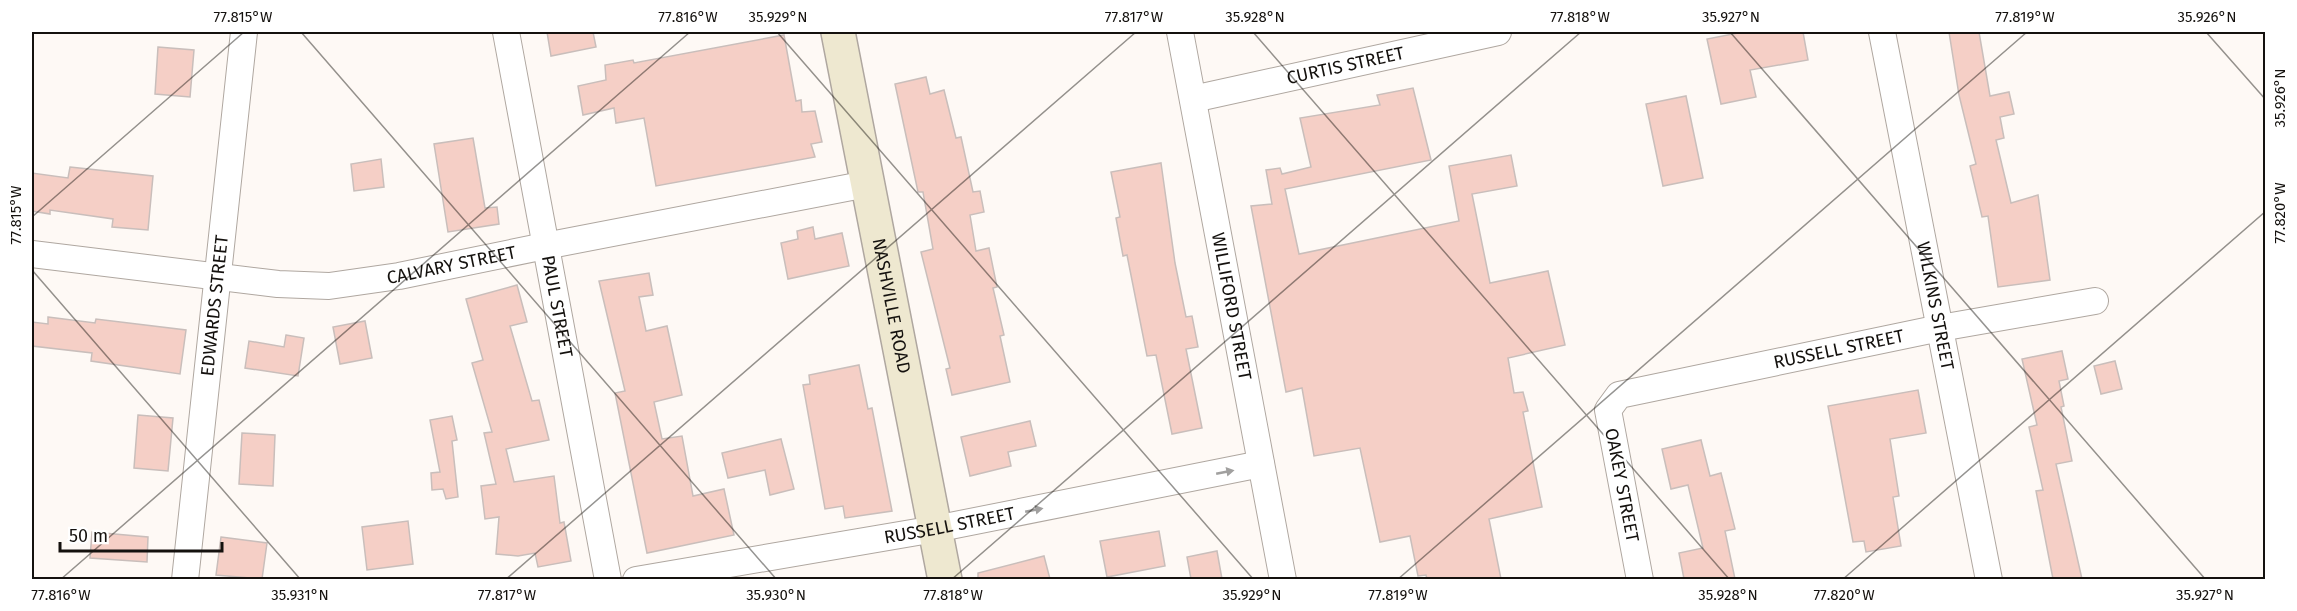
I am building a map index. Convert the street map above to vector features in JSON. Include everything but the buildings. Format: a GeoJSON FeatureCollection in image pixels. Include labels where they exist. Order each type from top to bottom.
{"type":"FeatureCollection","features":[{"type":"Feature","properties":{"kind":"main road","name":"NASHVILLE ROAD"},"geometry":{"type":"LineString","coordinates":[[838,32],[945,579]]}},
{"type":"Feature","properties":{"kind":"street","name":"EDWARDS STREET"},"geometry":{"type":"LineString","coordinates":[[184,579],[244,32]]}},
{"type":"Feature","properties":{"kind":"street","name":"PAUL STREET"},"geometry":{"type":"LineString","coordinates":[[506,32],[544,246],[608,579]]}},
{"type":"Feature","properties":{"kind":"street","name":"WILLIFORD STREET"},"geometry":{"type":"LineString","coordinates":[[1180,32],[1283,579]]}},
{"type":"Feature","properties":{"kind":"street","name":"CURTIS STREET"},"geometry":{"type":"LineString","coordinates":[[1193,99],[1498,32]]}},
{"type":"Feature","properties":{"kind":"street","name":"WILKINS STREET"},"geometry":{"type":"LineString","coordinates":[[1881,32],[1989,579]]}},
{"type":"Feature","properties":{"kind":"street","name":"CALVARY STREET"},"geometry":{"type":"LineString","coordinates":[[32,254],[278,284],[329,286],[399,276],[867,184]]}},
{"type":"Feature","properties":{"kind":"street","name":"RUSSELL STREET"},"geometry":{"type":"LineString","coordinates":[[1619,395],[1940,328],[2095,301]]}},
{"type":"Feature","properties":{"kind":"street","name":"OAKEY STREET"},"geometry":{"type":"LineString","coordinates":[[1619,395],[1608,410],[1640,579]]}},
{"type":"Feature","properties":{"kind":"street","name":"RUSSELL STREET"},"geometry":{"type":"LineString","coordinates":[[636,579],[935,529],[1261,464]]}}]}
